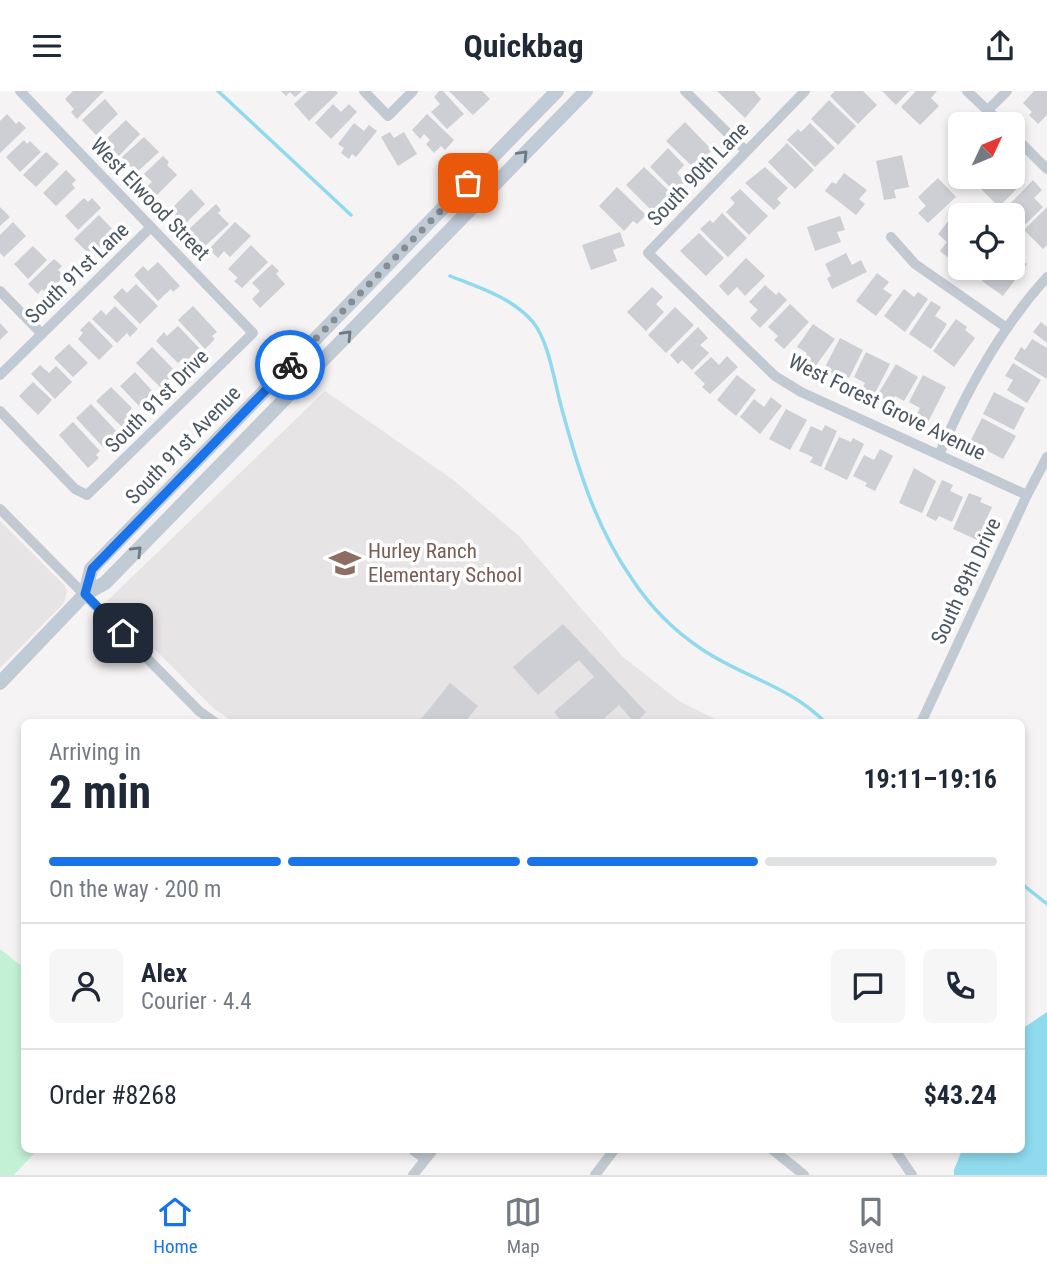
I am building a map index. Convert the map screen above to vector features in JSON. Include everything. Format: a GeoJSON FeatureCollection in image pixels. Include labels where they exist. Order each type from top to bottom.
{"type":"FeatureCollection","features":[{"type":"Feature","properties":{"kind":"main road","name":"South 91st Avenue"},"geometry":{"type":"LineString","coordinates":[[85,594],[92,569],[557,91]]}},
{"type":"Feature","properties":{"kind":"main road","name":"South 91st Avenue"},"geometry":{"type":"LineString","coordinates":[[0,683],[85,594],[105,583],[586,91]]}},
{"type":"Feature","properties":{"kind":"street","name":"West Elwood Street"},"geometry":{"type":"LineString","coordinates":[[20,91],[253,333]]}},
{"type":"Feature","properties":{"kind":"street"},"geometry":{"type":"LineString","coordinates":[[364,91],[388,116],[413,91]]}},
{"type":"Feature","properties":{"kind":"street"},"geometry":{"type":"LineString","coordinates":[[685,91],[746,151]]}},
{"type":"Feature","properties":{"kind":"street","name":"South 90th Lane"},"geometry":{"type":"LineString","coordinates":[[648,253],[805,91]]}},
{"type":"Feature","properties":{"kind":"street"},"geometry":{"type":"LineString","coordinates":[[967,91],[988,110],[1007,91]]}},
{"type":"Feature","properties":{"kind":"street"},"geometry":{"type":"LineString","coordinates":[[1026,148],[1047,169]]}},
{"type":"Feature","properties":{"kind":"street","name":"South 91st Lane"},"geometry":{"type":"LineString","coordinates":[[0,375],[151,227]]}},
{"type":"Feature","properties":{"kind":"street"},"geometry":{"type":"LineString","coordinates":[[891,237],[915,264],[1007,328]]}},
{"type":"Feature","properties":{"kind":"street","name":"West Forest Grove Avenue"},"geometry":{"type":"LineString","coordinates":[[648,253],[775,376],[801,392],[1027,495]]}},
{"type":"Feature","properties":{"kind":"street"},"geometry":{"type":"LineString","coordinates":[[939,455],[975,378],[1007,328],[1047,277]]}},
{"type":"Feature","properties":{"kind":"street"},"geometry":{"type":"LineString","coordinates":[[0,291],[42,334]]}},
{"type":"Feature","properties":{"kind":"street","name":"South 91st Drive"},"geometry":{"type":"LineString","coordinates":[[0,411],[75,489],[87,495],[253,333]]}},
{"type":"Feature","properties":{"kind":"street","name":"South 89th Drive"},"geometry":{"type":"LineString","coordinates":[[923,719],[1047,457]]}},
{"type":"Feature","properties":{"kind":"street"},"geometry":{"type":"LineString","coordinates":[[0,509],[199,711],[210,719]]}},
{"type":"Feature","properties":{"kind":"street"},"geometry":{"type":"LineString","coordinates":[[417,1153],[425,1160]]}},
{"type":"Feature","properties":{"kind":"street"},"geometry":{"type":"LineString","coordinates":[[413,1175],[431,1153]]}},
{"type":"Feature","properties":{"kind":"street"},"geometry":{"type":"LineString","coordinates":[[612,1153],[598,1171],[612,1175]]}},
{"type":"Feature","properties":{"kind":"street"},"geometry":{"type":"LineString","coordinates":[[777,1153],[804,1175]]}},
{"type":"Feature","properties":{"kind":"street"},"geometry":{"type":"LineString","coordinates":[[897,1153],[912,1175]]}},
{"type":"Feature","properties":{"kind":"shaded area","name":"Hurley Ranch Elementary School"},"geometry":{"type":"Polygon","coordinates":[[[325,391],[452,479],[519,536],[623,657],[679,701],[715,719],[229,719],[214,709],[107,601],[325,391]]]}},
{"type":"Feature","properties":{"kind":"shaded area"},"geometry":{"type":"Polygon","coordinates":[[[0,521],[64,585],[67,592],[64,603],[0,668],[0,521]]]}},
{"type":"Feature","properties":{"kind":"green space"},"geometry":{"type":"Polygon","coordinates":[[[0,949],[21,966],[21,1153],[34,1153],[14,1175],[0,1175],[0,949]]]}},
{"type":"Feature","properties":{"kind":"water"},"geometry":{"type":"Polygon","coordinates":[[[1047,1012],[1047,1175],[954,1175],[961,1153],[1025,1153],[1025,1027],[1047,1012]]]}},
{"type":"Feature","properties":{"kind":"building"},"geometry":{"type":"Polygon","coordinates":[[[73,91],[104,91],[77,119],[71,112],[74,109],[65,99],[73,91]]]}},
{"type":"Feature","properties":{"kind":"building"},"geometry":{"type":"Polygon","coordinates":[[[281,91],[302,91],[295,97],[290,92],[286,96],[281,91]]]}},
{"type":"Feature","properties":{"kind":"building"},"geometry":{"type":"Polygon","coordinates":[[[308,91],[338,93],[309,121],[294,104],[308,91]]]}},
{"type":"Feature","properties":{"kind":"building"},"geometry":{"type":"Polygon","coordinates":[[[439,91],[443,91],[464,114],[447,129],[431,112],[440,104],[434,97],[439,91]]]}},
{"type":"Feature","properties":{"kind":"building"},"geometry":{"type":"Polygon","coordinates":[[[449,91],[482,91],[490,99],[473,115],[449,91]]]}},
{"type":"Feature","properties":{"kind":"building"},"geometry":{"type":"Polygon","coordinates":[[[717,91],[754,91],[761,99],[745,118],[717,91]]]}},
{"type":"Feature","properties":{"kind":"building"},"geometry":{"type":"Polygon","coordinates":[[[835,91],[863,91],[877,105],[858,124],[830,96],[835,91]]]}},
{"type":"Feature","properties":{"kind":"building"},"geometry":{"type":"Polygon","coordinates":[[[882,91],[909,91],[896,105],[882,91]]]}},
{"type":"Feature","properties":{"kind":"building"},"geometry":{"type":"Polygon","coordinates":[[[916,91],[937,91],[931,98],[939,106],[920,125],[901,107],[916,91]]]}},
{"type":"Feature","properties":{"kind":"building"},"geometry":{"type":"Polygon","coordinates":[[[1034,91],[1047,91],[1047,115],[1038,124],[1023,103],[1034,91]]]}},
{"type":"Feature","properties":{"kind":"building"},"geometry":{"type":"Polygon","coordinates":[[[105,99],[118,114],[96,135],[82,120],[105,99]]]}},
{"type":"Feature","properties":{"kind":"building"},"geometry":{"type":"Polygon","coordinates":[[[829,100],[856,126],[838,145],[811,119],[829,100]]]}},
{"type":"Feature","properties":{"kind":"building"},"geometry":{"type":"Polygon","coordinates":[[[333,104],[341,112],[349,104],[357,112],[331,139],[315,123],[333,104]]]}},
{"type":"Feature","properties":{"kind":"building"},"geometry":{"type":"Polygon","coordinates":[[[7,114],[16,124],[19,121],[26,128],[0,153],[0,121],[7,114]]]}},
{"type":"Feature","properties":{"kind":"building"},"geometry":{"type":"Polygon","coordinates":[[[427,114],[454,140],[445,150],[441,146],[434,153],[426,144],[430,140],[424,134],[420,139],[412,130],[427,114]]]}},
{"type":"Feature","properties":{"kind":"building"},"geometry":{"type":"Polygon","coordinates":[[[126,120],[140,134],[119,156],[104,141],[126,120]]]}},
{"type":"Feature","properties":{"kind":"building"},"geometry":{"type":"Polygon","coordinates":[[[685,122],[712,150],[694,168],[666,141],[685,122]]]}},
{"type":"Feature","properties":{"kind":"building"},"geometry":{"type":"Polygon","coordinates":[[[354,123],[364,131],[369,125],[377,131],[356,157],[352,154],[349,159],[341,153],[344,148],[338,144],[354,123]]]}},
{"type":"Feature","properties":{"kind":"building"},"geometry":{"type":"Polygon","coordinates":[[[810,123],[835,148],[815,167],[787,140],[798,129],[801,132],[810,123]]]}},
{"type":"Feature","properties":{"kind":"building"},"geometry":{"type":"Polygon","coordinates":[[[390,132],[394,138],[404,132],[417,154],[398,166],[381,137],[390,132]]]}},
{"type":"Feature","properties":{"kind":"building"},"geometry":{"type":"Polygon","coordinates":[[[144,137],[159,152],[136,173],[122,157],[144,137]]]}},
{"type":"Feature","properties":{"kind":"building"},"geometry":{"type":"Polygon","coordinates":[[[24,140],[27,144],[30,141],[41,152],[20,172],[6,157],[24,140]]]}},
{"type":"Feature","properties":{"kind":"building"},"geometry":{"type":"Polygon","coordinates":[[[787,143],[814,170],[795,189],[768,162],[787,143]]]}},
{"type":"Feature","properties":{"kind":"building"},"geometry":{"type":"Polygon","coordinates":[[[668,148],[684,165],[677,173],[685,182],[675,192],[650,167],[668,148]]]}},
{"type":"Feature","properties":{"kind":"building"},"geometry":{"type":"Polygon","coordinates":[[[46,152],[59,164],[36,187],[23,175],[46,152]]]}},
{"type":"Feature","properties":{"kind":"building"},"geometry":{"type":"Polygon","coordinates":[[[902,155],[909,187],[894,190],[896,198],[884,200],[876,161],[902,155]]]}},
{"type":"Feature","properties":{"kind":"building"},"geometry":{"type":"Polygon","coordinates":[[[163,156],[169,162],[167,165],[177,175],[152,200],[143,190],[152,182],[144,174],[163,156]]]}},
{"type":"Feature","properties":{"kind":"building"},"geometry":{"type":"Polygon","coordinates":[[[644,167],[671,193],[652,211],[626,185],[644,167]]]}},
{"type":"Feature","properties":{"kind":"building"},"geometry":{"type":"Polygon","coordinates":[[[765,167],[788,188],[777,199],[781,203],[774,210],[745,183],[765,167]]]}},
{"type":"Feature","properties":{"kind":"building"},"geometry":{"type":"Polygon","coordinates":[[[66,170],[76,180],[72,184],[75,188],[56,206],[43,193],[66,170]]]}},
{"type":"Feature","properties":{"kind":"building"},"geometry":{"type":"Polygon","coordinates":[[[844,173],[867,190],[859,199],[865,204],[856,215],[825,191],[832,182],[836,184],[844,173]]]}},
{"type":"Feature","properties":{"kind":"building"},"geometry":{"type":"Polygon","coordinates":[[[938,178],[956,197],[928,223],[918,213],[926,206],[918,197],[938,178]]]}},
{"type":"Feature","properties":{"kind":"building"},"geometry":{"type":"Polygon","coordinates":[[[1033,180],[1042,190],[1034,198],[1043,207],[1026,224],[1025,203],[1011,203],[1033,180]]]}},
{"type":"Feature","properties":{"kind":"building"},"geometry":{"type":"Polygon","coordinates":[[[617,187],[646,215],[637,224],[633,221],[624,231],[599,206],[617,187]]]}},
{"type":"Feature","properties":{"kind":"building"},"geometry":{"type":"Polygon","coordinates":[[[191,189],[205,204],[184,225],[170,210],[191,189]]]}},
{"type":"Feature","properties":{"kind":"building"},"geometry":{"type":"Polygon","coordinates":[[[740,189],[768,216],[749,235],[726,212],[735,203],[730,198],[740,189]]]}},
{"type":"Feature","properties":{"kind":"building"},"geometry":{"type":"Polygon","coordinates":[[[981,189],[1016,189],[1003,203],[995,203],[981,189]]]}},
{"type":"Feature","properties":{"kind":"building"},"geometry":{"type":"Polygon","coordinates":[[[84,198],[88,202],[92,198],[101,208],[78,230],[65,216],[84,198]]]}},
{"type":"Feature","properties":{"kind":"building"},"geometry":{"type":"Polygon","coordinates":[[[216,204],[221,210],[218,213],[229,224],[205,246],[189,229],[216,204]]]}},
{"type":"Feature","properties":{"kind":"building"},"geometry":{"type":"Polygon","coordinates":[[[0,207],[10,217],[0,226],[0,207]]]}},
{"type":"Feature","properties":{"kind":"building"},"geometry":{"type":"Polygon","coordinates":[[[1047,207],[1047,245],[1043,249],[1025,229],[1047,207]]]}},
{"type":"Feature","properties":{"kind":"building"},"geometry":{"type":"Polygon","coordinates":[[[722,213],[747,238],[728,257],[700,229],[710,220],[713,223],[722,213]]]}},
{"type":"Feature","properties":{"kind":"building"},"geometry":{"type":"Polygon","coordinates":[[[99,215],[115,232],[91,256],[74,239],[99,215]]]}},
{"type":"Feature","properties":{"kind":"building"},"geometry":{"type":"Polygon","coordinates":[[[840,216],[845,230],[837,232],[841,242],[815,251],[807,227],[840,216]]]}},
{"type":"Feature","properties":{"kind":"building"},"geometry":{"type":"Polygon","coordinates":[[[13,222],[26,236],[4,257],[0,253],[0,235],[13,222]]]}},
{"type":"Feature","properties":{"kind":"building"},"geometry":{"type":"Polygon","coordinates":[[[235,222],[251,236],[230,257],[224,251],[218,258],[209,249],[235,222]]]}},
{"type":"Feature","properties":{"kind":"building"},"geometry":{"type":"Polygon","coordinates":[[[948,222],[948,257],[940,251],[947,242],[938,234],[948,222]]]}},
{"type":"Feature","properties":{"kind":"building"},"geometry":{"type":"Polygon","coordinates":[[[620,232],[625,246],[613,250],[617,261],[591,270],[582,245],[620,232]]]}},
{"type":"Feature","properties":{"kind":"building"},"geometry":{"type":"Polygon","coordinates":[[[699,233],[724,258],[706,276],[680,251],[699,233]]]}},
{"type":"Feature","properties":{"kind":"building"},"geometry":{"type":"Polygon","coordinates":[[[251,245],[268,262],[242,288],[234,281],[238,278],[228,269],[251,245]]]}},
{"type":"Feature","properties":{"kind":"building"},"geometry":{"type":"Polygon","coordinates":[[[33,246],[47,260],[28,279],[14,264],[33,246]]]}},
{"type":"Feature","properties":{"kind":"building"},"geometry":{"type":"Polygon","coordinates":[[[846,253],[852,265],[861,260],[867,272],[832,289],[827,278],[831,276],[825,264],[846,253]]]}},
{"type":"Feature","properties":{"kind":"building"},"geometry":{"type":"Polygon","coordinates":[[[746,258],[765,276],[745,296],[737,287],[728,296],[719,286],[746,258]]]}},
{"type":"Feature","properties":{"kind":"building"},"geometry":{"type":"Polygon","coordinates":[[[54,259],[62,266],[58,270],[64,276],[46,294],[42,289],[38,294],[28,284],[54,259]]]}},
{"type":"Feature","properties":{"kind":"building"},"geometry":{"type":"Polygon","coordinates":[[[158,262],[180,286],[173,292],[171,289],[158,301],[134,275],[143,266],[148,271],[158,262]]]}},
{"type":"Feature","properties":{"kind":"building"},"geometry":{"type":"Polygon","coordinates":[[[272,264],[285,284],[260,308],[252,299],[260,291],[252,283],[272,264]]]}},
{"type":"Feature","properties":{"kind":"building"},"geometry":{"type":"Polygon","coordinates":[[[877,273],[889,282],[883,289],[892,295],[876,316],[856,301],[877,273]]]}},
{"type":"Feature","properties":{"kind":"building"},"geometry":{"type":"Polygon","coordinates":[[[983,280],[1015,280],[1003,296],[983,280]]]}},
{"type":"Feature","properties":{"kind":"building"},"geometry":{"type":"Polygon","coordinates":[[[136,284],[158,306],[140,324],[113,297],[122,288],[127,293],[136,284]]]}},
{"type":"Feature","properties":{"kind":"building"},"geometry":{"type":"Polygon","coordinates":[[[765,285],[776,295],[779,292],[787,300],[760,328],[750,318],[758,310],[749,302],[765,285]]]}},
{"type":"Feature","properties":{"kind":"building"},"geometry":{"type":"Polygon","coordinates":[[[652,287],[663,297],[656,304],[664,312],[646,331],[627,312],[652,287]]]}},
{"type":"Feature","properties":{"kind":"building"},"geometry":{"type":"Polygon","coordinates":[[[904,289],[914,297],[918,292],[928,299],[905,332],[884,316],[904,289]]]}},
{"type":"Feature","properties":{"kind":"building"},"geometry":{"type":"Polygon","coordinates":[[[931,301],[941,307],[935,316],[947,324],[931,349],[909,334],[931,301]]]}},
{"type":"Feature","properties":{"kind":"building"},"geometry":{"type":"Polygon","coordinates":[[[790,304],[809,322],[784,349],[774,340],[778,336],[768,327],[790,304]]]}},
{"type":"Feature","properties":{"kind":"building"},"geometry":{"type":"Polygon","coordinates":[[[115,306],[138,329],[130,337],[127,333],[117,343],[92,319],[101,310],[106,315],[115,306]]]}},
{"type":"Feature","properties":{"kind":"building"},"geometry":{"type":"Polygon","coordinates":[[[193,306],[217,332],[212,336],[215,339],[205,349],[178,320],[193,306]]]}},
{"type":"Feature","properties":{"kind":"building"},"geometry":{"type":"Polygon","coordinates":[[[675,307],[694,325],[666,353],[648,335],[675,307]]]}},
{"type":"Feature","properties":{"kind":"building"},"geometry":{"type":"Polygon","coordinates":[[[956,319],[967,327],[965,330],[975,338],[954,367],[933,351],[956,319]]]}},
{"type":"Feature","properties":{"kind":"building"},"geometry":{"type":"Polygon","coordinates":[[[89,321],[113,346],[99,360],[78,339],[83,333],[80,330],[89,321]]]}},
{"type":"Feature","properties":{"kind":"building"},"geometry":{"type":"Polygon","coordinates":[[[1041,322],[1047,327],[1047,343],[1033,332],[1041,322]]]}},
{"type":"Feature","properties":{"kind":"building"},"geometry":{"type":"Polygon","coordinates":[[[0,323],[8,332],[0,340],[0,323]]]}},
{"type":"Feature","properties":{"kind":"building"},"geometry":{"type":"Polygon","coordinates":[[[813,324],[835,339],[812,371],[801,363],[807,353],[797,347],[813,324]]]}},
{"type":"Feature","properties":{"kind":"building"},"geometry":{"type":"Polygon","coordinates":[[[178,326],[202,351],[189,363],[183,358],[178,363],[156,341],[164,332],[167,336],[178,326]]]}},
{"type":"Feature","properties":{"kind":"building"},"geometry":{"type":"Polygon","coordinates":[[[698,327],[708,338],[700,345],[709,353],[692,370],[682,360],[678,364],[670,355],[698,327]]]}},
{"type":"Feature","properties":{"kind":"building"},"geometry":{"type":"Polygon","coordinates":[[[840,338],[863,350],[849,378],[839,373],[835,380],[822,373],[840,338]]]}},
{"type":"Feature","properties":{"kind":"building"},"geometry":{"type":"Polygon","coordinates":[[[1032,339],[1047,348],[1047,379],[1014,359],[1021,347],[1025,350],[1032,339]]]}},
{"type":"Feature","properties":{"kind":"building"},"geometry":{"type":"Polygon","coordinates":[[[69,344],[88,363],[73,377],[54,358],[69,344]]]}},
{"type":"Feature","properties":{"kind":"building"},"geometry":{"type":"Polygon","coordinates":[[[152,347],[179,375],[161,388],[136,363],[152,347]]]}},
{"type":"Feature","properties":{"kind":"building"},"geometry":{"type":"Polygon","coordinates":[[[866,352],[890,364],[872,399],[860,393],[865,383],[854,377],[866,352]]]}},
{"type":"Feature","properties":{"kind":"building"},"geometry":{"type":"Polygon","coordinates":[[[727,356],[738,367],[710,394],[702,387],[705,384],[694,373],[711,357],[719,365],[727,356]]]}},
{"type":"Feature","properties":{"kind":"building"},"geometry":{"type":"Polygon","coordinates":[[[1013,363],[1041,380],[1027,403],[1007,390],[1013,380],[1005,376],[1013,363]]]}},
{"type":"Feature","properties":{"kind":"building"},"geometry":{"type":"Polygon","coordinates":[[[896,364],[918,377],[904,401],[895,396],[889,407],[875,399],[896,364]]]}},
{"type":"Feature","properties":{"kind":"building"},"geometry":{"type":"Polygon","coordinates":[[[40,365],[49,373],[56,366],[72,382],[55,399],[31,374],[40,365]]]}},
{"type":"Feature","properties":{"kind":"building"},"geometry":{"type":"Polygon","coordinates":[[[135,372],[155,394],[141,408],[120,386],[135,372]]]}},
{"type":"Feature","properties":{"kind":"building"},"geometry":{"type":"Polygon","coordinates":[[[737,375],[756,390],[736,416],[717,400],[737,375]]]}},
{"type":"Feature","properties":{"kind":"building"},"geometry":{"type":"Polygon","coordinates":[[[923,375],[946,387],[928,422],[916,416],[920,408],[909,402],[923,375]]]}},
{"type":"Feature","properties":{"kind":"building"},"geometry":{"type":"Polygon","coordinates":[[[33,382],[52,400],[38,415],[19,396],[33,382]]]}},
{"type":"Feature","properties":{"kind":"building"},"geometry":{"type":"Polygon","coordinates":[[[111,387],[132,408],[126,415],[132,420],[123,428],[96,401],[111,387]]]}},
{"type":"Feature","properties":{"kind":"building"},"geometry":{"type":"Polygon","coordinates":[[[994,392],[1025,408],[1014,430],[983,414],[994,392]]]}},
{"type":"Feature","properties":{"kind":"building"},"geometry":{"type":"Polygon","coordinates":[[[771,397],[782,406],[760,434],[740,417],[754,399],[764,407],[771,397]]]}},
{"type":"Feature","properties":{"kind":"building"},"geometry":{"type":"Polygon","coordinates":[[[91,404],[119,434],[104,448],[76,418],[91,404]]]}},
{"type":"Feature","properties":{"kind":"building"},"geometry":{"type":"Polygon","coordinates":[[[786,409],[807,420],[790,450],[769,439],[786,409]]]}},
{"type":"Feature","properties":{"kind":"building"},"geometry":{"type":"Polygon","coordinates":[[[982,418],[1016,436],[1003,459],[970,442],[982,418]]]}},
{"type":"Feature","properties":{"kind":"building"},"geometry":{"type":"Polygon","coordinates":[[[73,422],[100,451],[96,455],[99,458],[88,468],[59,435],[73,422]]]}},
{"type":"Feature","properties":{"kind":"building"},"geometry":{"type":"Polygon","coordinates":[[[825,425],[837,431],[821,467],[810,462],[813,457],[799,451],[811,426],[822,431],[825,425]]]}},
{"type":"Feature","properties":{"kind":"building"},"geometry":{"type":"Polygon","coordinates":[[[839,437],[851,442],[853,438],[864,444],[847,480],[824,469],[839,437]]]}},
{"type":"Feature","properties":{"kind":"building"},"geometry":{"type":"Polygon","coordinates":[[[880,449],[893,456],[875,491],[865,486],[867,483],[853,476],[864,455],[874,460],[880,449]]]}},
{"type":"Feature","properties":{"kind":"building"},"geometry":{"type":"Polygon","coordinates":[[[914,468],[936,481],[922,513],[899,503],[914,468]]]}},
{"type":"Feature","properties":{"kind":"building"},"geometry":{"type":"Polygon","coordinates":[[[942,480],[953,485],[950,491],[963,497],[952,522],[939,516],[936,521],[926,516],[942,480]]]}},
{"type":"Feature","properties":{"kind":"building"},"geometry":{"type":"Polygon","coordinates":[[[969,493],[982,498],[980,502],[992,507],[977,540],[953,529],[969,493]]]}},
{"type":"Feature","properties":{"kind":"building"},"geometry":{"type":"Polygon","coordinates":[[[563,624],[646,712],[639,719],[631,719],[619,705],[603,719],[560,719],[554,712],[594,677],[579,660],[538,695],[513,667],[563,624]]]}},
{"type":"Feature","properties":{"kind":"building"},"geometry":{"type":"Polygon","coordinates":[[[450,683],[478,706],[467,719],[421,719],[450,683]]]}},
{"type":"Feature","properties":{"kind":"waterway"},"geometry":{"type":"LineString","coordinates":[[218,91],[351,215]]}},
{"type":"Feature","properties":{"kind":"waterway"},"geometry":{"type":"LineString","coordinates":[[450,276],[484,289],[515,306],[539,331],[548,353],[569,435],[590,499],[620,560],[647,600],[673,627],[703,650],[798,700],[822,719]]}},
{"type":"Feature","properties":{"kind":"waterway"},"geometry":{"type":"LineString","coordinates":[[1025,886],[1047,904]]}},
{"type":"Feature","properties":{"kind":"way so far"},"geometry":{"type":"LineString","coordinates":[[290,365],[468,183]]}},
{"type":"Feature","properties":{"kind":"place","name":"Hurley Ranch Elementary School"},"geometry":{"type":"Point","coordinates":[345,563]}},
{"type":"Feature","properties":{"kind":"route"},"geometry":{"type":"LineString","coordinates":[[123,633],[85,594],[92,569],[290,365]]}}]}
